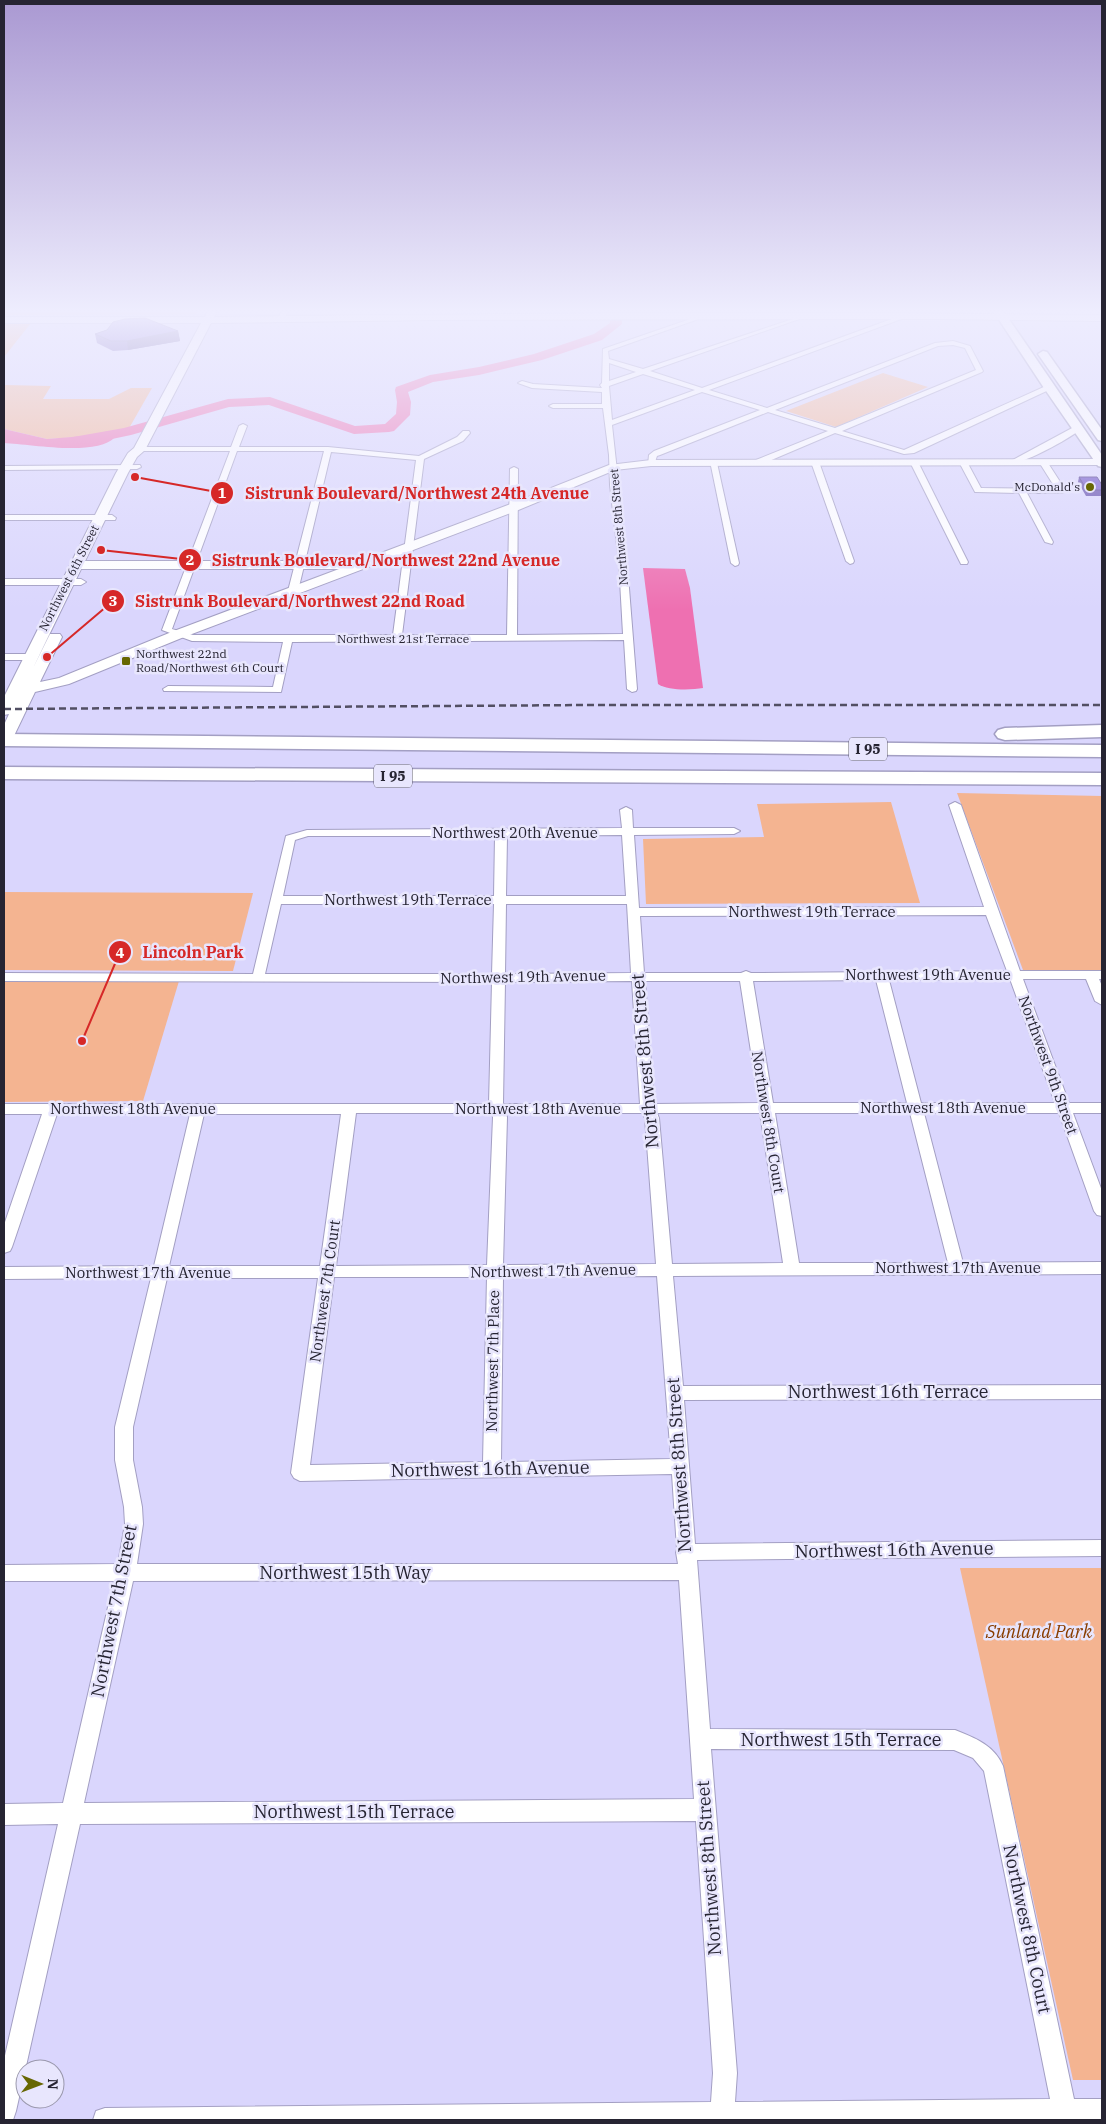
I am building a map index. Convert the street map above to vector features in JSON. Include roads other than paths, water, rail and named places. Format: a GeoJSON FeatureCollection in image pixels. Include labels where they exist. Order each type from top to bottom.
{"type":"FeatureCollection","features":[{"type":"Feature","properties":{"kind":"highway"},"geometry":{"type":"LineString","coordinates":[[634,746],[730,739],[1102,731]]}},
{"type":"Feature","properties":{"kind":"highway","name":"I 95"},"geometry":{"type":"LineString","coordinates":[[4,740],[19,760]]}},
{"type":"Feature","properties":{"kind":"highway","name":"I 95"},"geometry":{"type":"LineString","coordinates":[[19,760],[634,746],[1102,751]]}},
{"type":"Feature","properties":{"kind":"highway"},"geometry":{"type":"LineString","coordinates":[[4,750],[19,760],[1102,769]]}},
{"type":"Feature","properties":{"kind":"highway","name":"I 95"},"geometry":{"type":"LineString","coordinates":[[19,760],[839,777],[1102,779]]}},
{"type":"Feature","properties":{"kind":"highway"},"geometry":{"type":"LineString","coordinates":[[19,760],[1102,760]]}},
{"type":"Feature","properties":{"kind":"highway"},"geometry":{"type":"LineString","coordinates":[[839,777],[943,789],[1102,791]]}},
{"type":"Feature","properties":{"kind":"main road"},"geometry":{"type":"LineString","coordinates":[[1065,411],[1102,462]]}},
{"type":"Feature","properties":{"kind":"main road"},"geometry":{"type":"LineString","coordinates":[[1083,411],[1102,438]]}},
{"type":"Feature","properties":{"kind":"street","name":"Northwest 6th Street"},"geometry":{"type":"LineString","coordinates":[[4,740],[32,684],[74,582],[131,467],[132,455],[140,450],[158,411]]}},
{"type":"Feature","properties":{"kind":"street","name":"Northwest 8th Street"},"geometry":{"type":"LineString","coordinates":[[607,411],[623,563],[632,689]]}},
{"type":"Feature","properties":{"kind":"street"},"geometry":{"type":"LineString","coordinates":[[609,424],[645,411]]}},
{"type":"Feature","properties":{"kind":"street"},"geometry":{"type":"LineString","coordinates":[[651,463],[653,455],[657,452],[765,411]]}},
{"type":"Feature","properties":{"kind":"street"},"geometry":{"type":"LineString","coordinates":[[771,411],[908,455],[963,462],[1102,462]]}},
{"type":"Feature","properties":{"kind":"street"},"geometry":{"type":"LineString","coordinates":[[759,462],[887,411]]}},
{"type":"Feature","properties":{"kind":"street"},"geometry":{"type":"LineString","coordinates":[[82,565],[298,565],[343,567],[364,564],[512,508],[613,467],[651,463],[815,462],[908,455],[999,411]]}},
{"type":"Feature","properties":{"kind":"street"},"geometry":{"type":"LineString","coordinates":[[179,634],[167,630],[243,426]]}},
{"type":"Feature","properties":{"kind":"street"},"geometry":{"type":"LineString","coordinates":[[1013,462],[1077,430]]}},
{"type":"Feature","properties":{"kind":"street"},"geometry":{"type":"LineString","coordinates":[[140,450],[328,449],[420,458],[460,439],[466,433]]}},
{"type":"Feature","properties":{"kind":"street"},"geometry":{"type":"LineString","coordinates":[[293,591],[328,449]]}},
{"type":"Feature","properties":{"kind":"street"},"geometry":{"type":"LineString","coordinates":[[908,455],[964,562]]}},
{"type":"Feature","properties":{"kind":"street"},"geometry":{"type":"LineString","coordinates":[[397,639],[420,458]]}},
{"type":"Feature","properties":{"kind":"street"},"geometry":{"type":"LineString","coordinates":[[815,462],[850,561]]}},
{"type":"Feature","properties":{"kind":"street"},"geometry":{"type":"LineString","coordinates":[[963,462],[978,490],[1062,491],[1043,462]]}},
{"type":"Feature","properties":{"kind":"street"},"geometry":{"type":"LineString","coordinates":[[713,463],[735,562]]}},
{"type":"Feature","properties":{"kind":"street"},"geometry":{"type":"LineString","coordinates":[[4,468],[131,467]]}},
{"type":"Feature","properties":{"kind":"street"},"geometry":{"type":"LineString","coordinates":[[512,638],[512,508],[514,469]]}},
{"type":"Feature","properties":{"kind":"street"},"geometry":{"type":"LineString","coordinates":[[1022,491],[1049,542]]}},
{"type":"Feature","properties":{"kind":"street"},"geometry":{"type":"LineString","coordinates":[[4,518],[106,518]]}},
{"type":"Feature","properties":{"kind":"street"},"geometry":{"type":"LineString","coordinates":[[32,684],[56,684],[179,634],[293,591],[343,567]]}},
{"type":"Feature","properties":{"kind":"street"},"geometry":{"type":"LineString","coordinates":[[4,582],[74,582]]}},
{"type":"Feature","properties":{"kind":"street","name":"Northwest 6th Street"},"geometry":{"type":"LineString","coordinates":[[4,711],[30,657],[74,582]]}},
{"type":"Feature","properties":{"kind":"street","name":"Northwest 21st Terrace"},"geometry":{"type":"LineString","coordinates":[[179,634],[192,638],[288,639],[627,637]]}},
{"type":"Feature","properties":{"kind":"street"},"geometry":{"type":"LineString","coordinates":[[168,689],[277,690],[288,639]]}},
{"type":"Feature","properties":{"kind":"street"},"geometry":{"type":"LineString","coordinates":[[4,657],[30,657]]}},
{"type":"Feature","properties":{"kind":"street","name":"Northwest 9th Street"},"geometry":{"type":"LineString","coordinates":[[955,805],[991,911],[1102,1211]]}},
{"type":"Feature","properties":{"kind":"street","name":"Northwest 8th Street"},"geometry":{"type":"LineString","coordinates":[[626,810],[647,1108],[652,1118],[680,1466],[686,1572],[725,2073],[722,2118]]}},
{"type":"Feature","properties":{"kind":"street","name":"Northwest 20th Avenue"},"geometry":{"type":"LineString","coordinates":[[275,900],[290,838],[307,834],[734,830]]}},
{"type":"Feature","properties":{"kind":"street","name":"Northwest 7th Place"},"geometry":{"type":"LineString","coordinates":[[492,1469],[500,1117],[496,1109],[500,987],[498,977],[501,833]]}},
{"type":"Feature","properties":{"kind":"street"},"geometry":{"type":"LineString","coordinates":[[258,978],[275,900]]}},
{"type":"Feature","properties":{"kind":"street","name":"Northwest 19th Terrace"},"geometry":{"type":"LineString","coordinates":[[275,900],[500,900],[632,906],[991,911]]}},
{"type":"Feature","properties":{"kind":"street"},"geometry":{"type":"LineString","coordinates":[[881,975],[957,1268]]}},
{"type":"Feature","properties":{"kind":"street"},"geometry":{"type":"LineString","coordinates":[[1097,975],[1102,1002]]}},
{"type":"Feature","properties":{"kind":"street","name":"Northwest 19th Avenue"},"geometry":{"type":"LineString","coordinates":[[4,977],[1097,975]]}},
{"type":"Feature","properties":{"kind":"street","name":"Northwest 8th Court"},"geometry":{"type":"LineString","coordinates":[[746,976],[765,1108],[792,1269]]}},
{"type":"Feature","properties":{"kind":"street","name":"Northwest 18th Avenue"},"geometry":{"type":"LineString","coordinates":[[4,1109],[1102,1108]]}},
{"type":"Feature","properties":{"kind":"street"},"geometry":{"type":"LineString","coordinates":[[4,1247],[51,1109]]}},
{"type":"Feature","properties":{"kind":"street","name":"Northwest 7th Street"},"geometry":{"type":"LineString","coordinates":[[4,2111],[125,1573],[134,1524],[124,1460],[124,1427],[198,1110]]}},
{"type":"Feature","properties":{"kind":"street","name":"Northwest 7th Court"},"geometry":{"type":"LineString","coordinates":[[300,1472],[349,1110]]}},
{"type":"Feature","properties":{"kind":"street","name":"Northwest 17th Avenue"},"geometry":{"type":"LineString","coordinates":[[4,1273],[1102,1268]]}},
{"type":"Feature","properties":{"kind":"street","name":"Northwest 16th Terrace"},"geometry":{"type":"LineString","coordinates":[[674,1393],[1102,1392]]}},
{"type":"Feature","properties":{"kind":"street","name":"Northwest 16th Avenue"},"geometry":{"type":"LineString","coordinates":[[300,1472],[680,1466]]}},
{"type":"Feature","properties":{"kind":"street","name":"Northwest 16th Avenue"},"geometry":{"type":"LineString","coordinates":[[685,1552],[1102,1548]]}},
{"type":"Feature","properties":{"kind":"street","name":"Northwest 15th Way"},"geometry":{"type":"LineString","coordinates":[[4,1573],[686,1572]]}},
{"type":"Feature","properties":{"kind":"street","name":"Northwest 15th Terrace"},"geometry":{"type":"LineString","coordinates":[[699,1739],[955,1740],[980,1751]]}},
{"type":"Feature","properties":{"kind":"street","name":"Northwest 8th Court"},"geometry":{"type":"LineString","coordinates":[[980,1751],[994,1766],[1064,2111]]}},
{"type":"Feature","properties":{"kind":"street","name":"Northwest 15th Terrace"},"geometry":{"type":"LineString","coordinates":[[4,1814],[705,1810]]}},
{"type":"Feature","properties":{"kind":"street"},"geometry":{"type":"LineString","coordinates":[[105,2120],[722,2118],[1102,2111]]}},
{"type":"Feature","properties":{"kind":"waterway"},"geometry":{"type":"LineString","coordinates":[[78,440],[126,432],[199,411]]}},
{"type":"Feature","properties":{"kind":"waterway"},"geometry":{"type":"LineString","coordinates":[[299,411],[354,430],[389,428],[403,415],[403,411]]}},
{"type":"Feature","properties":{"kind":"railway"},"geometry":{"type":"LineString","coordinates":[[4,709],[587,705],[1102,705]]}},
{"type":"Feature","properties":{"kind":"place","name":"Sistrunk Boulevard/Northwest 24th Avenue"},"geometry":{"type":"Point","coordinates":[135,477]}},
{"type":"Feature","properties":{"kind":"place","name":"McDonald's"},"geometry":{"type":"Point","coordinates":[1090,487]}},
{"type":"Feature","properties":{"kind":"place","name":"Sistrunk Boulevard/Northwest 22nd Avenue"},"geometry":{"type":"Point","coordinates":[101,550]}},
{"type":"Feature","properties":{"kind":"place","name":"Sistrunk Boulevard/Northwest 22nd Road"},"geometry":{"type":"Point","coordinates":[47,657]}},
{"type":"Feature","properties":{"kind":"place","name":"Northwest 22nd Road/Northwest 6th Court"},"geometry":{"type":"Point","coordinates":[126,661]}},
{"type":"Feature","properties":{"kind":"place","name":"Lincoln Park"},"geometry":{"type":"Point","coordinates":[82,1041]}},
{"type":"Feature","properties":{"kind":"park label","name":"Sunland Park"},"geometry":{"type":"Point","coordinates":[1039,1632]}}]}
